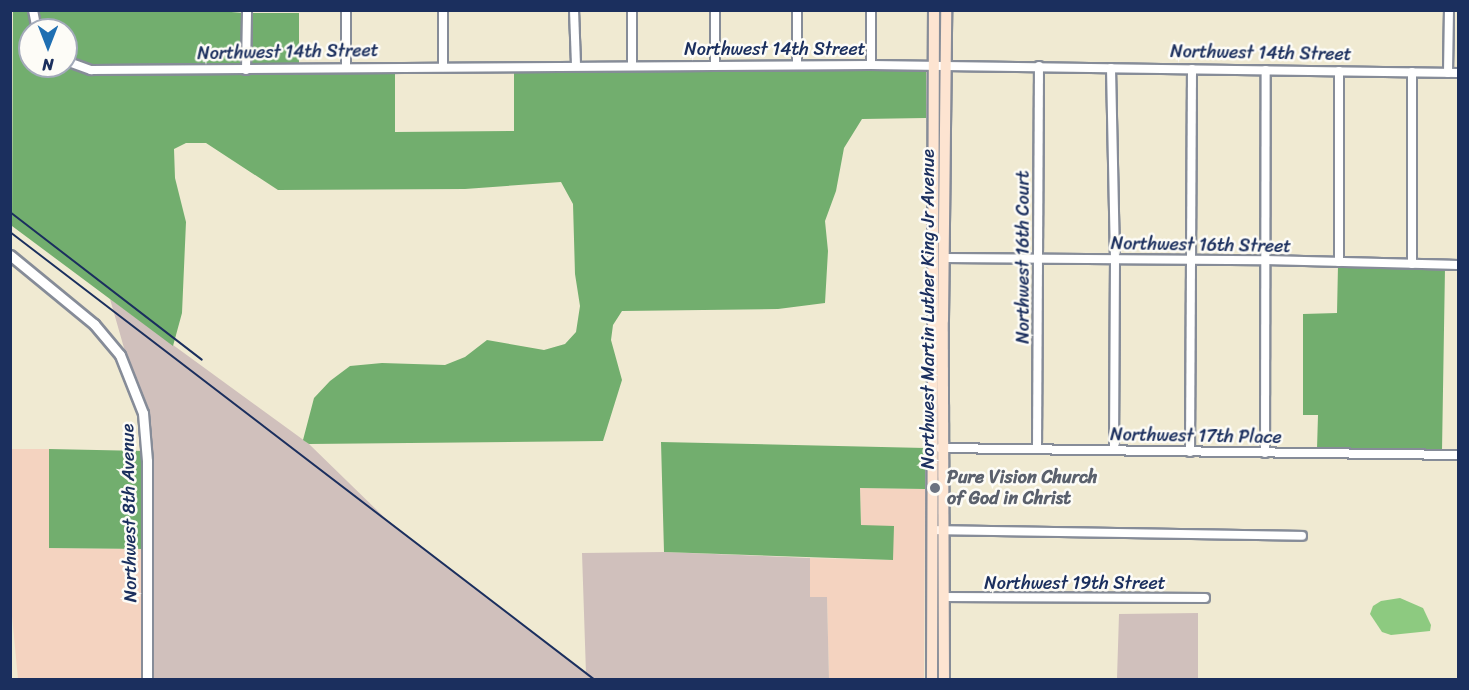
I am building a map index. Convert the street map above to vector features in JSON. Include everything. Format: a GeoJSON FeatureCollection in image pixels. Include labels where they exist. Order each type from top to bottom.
{"type":"FeatureCollection","features":[{"type":"Feature","properties":{"kind":"main road","name":"Northwest Martin Luther King Jr Avenue"},"geometry":{"type":"LineString","coordinates":[[934,10],[939,66],[944,258],[944,680]]}},
{"type":"Feature","properties":{"kind":"main road","name":"Northwest Martin Luther King Jr Avenue"},"geometry":{"type":"LineString","coordinates":[[932,680],[932,448],[939,66],[946,10]]}},
{"type":"Feature","properties":{"kind":"street"},"geometry":{"type":"LineString","coordinates":[[246,70],[247,10]]}},
{"type":"Feature","properties":{"kind":"street"},"geometry":{"type":"LineString","coordinates":[[346,10],[346,68]]}},
{"type":"Feature","properties":{"kind":"street"},"geometry":{"type":"LineString","coordinates":[[443,10],[443,66]]}},
{"type":"Feature","properties":{"kind":"street"},"geometry":{"type":"LineString","coordinates":[[574,10],[576,65]]}},
{"type":"Feature","properties":{"kind":"street"},"geometry":{"type":"LineString","coordinates":[[632,10],[632,65]]}},
{"type":"Feature","properties":{"kind":"street"},"geometry":{"type":"LineString","coordinates":[[715,10],[715,66]]}},
{"type":"Feature","properties":{"kind":"street"},"geometry":{"type":"LineString","coordinates":[[797,10],[797,65]]}},
{"type":"Feature","properties":{"kind":"street"},"geometry":{"type":"LineString","coordinates":[[871,10],[871,65]]}},
{"type":"Feature","properties":{"kind":"street"},"geometry":{"type":"LineString","coordinates":[[1448,73],[1449,10]]}},
{"type":"Feature","properties":{"kind":"street","name":"Northwest 14th Street"},"geometry":{"type":"LineString","coordinates":[[78,65],[91,70],[246,70],[443,66],[871,65],[1458,73]]}},
{"type":"Feature","properties":{"kind":"street","name":"Northwest 16th Court"},"geometry":{"type":"LineString","coordinates":[[1037,448],[1039,66]]}},
{"type":"Feature","properties":{"kind":"street"},"geometry":{"type":"LineString","coordinates":[[1112,68],[1115,259],[1114,450]]}},
{"type":"Feature","properties":{"kind":"street"},"geometry":{"type":"LineString","coordinates":[[1190,452],[1192,69]]}},
{"type":"Feature","properties":{"kind":"street"},"geometry":{"type":"LineString","coordinates":[[1265,453],[1266,70]]}},
{"type":"Feature","properties":{"kind":"street"},"geometry":{"type":"LineString","coordinates":[[1339,71],[1339,262]]}},
{"type":"Feature","properties":{"kind":"street"},"geometry":{"type":"LineString","coordinates":[[1412,72],[1412,264]]}},
{"type":"Feature","properties":{"kind":"street","name":"Northwest 8th Avenue"},"geometry":{"type":"LineString","coordinates":[[10,255],[94,324],[120,355],[134,386],[144,423],[147,461],[147,680]]}},
{"type":"Feature","properties":{"kind":"street","name":"Northwest 16th Street"},"geometry":{"type":"LineString","coordinates":[[944,258],[1265,260],[1458,265]]}},
{"type":"Feature","properties":{"kind":"street","name":"Northwest 17th Place"},"geometry":{"type":"LineString","coordinates":[[932,448],[1458,454]]}},
{"type":"Feature","properties":{"kind":"street"},"geometry":{"type":"LineString","coordinates":[[932,530],[1302,536]]}},
{"type":"Feature","properties":{"kind":"street","name":"Northwest 19th Street"},"geometry":{"type":"LineString","coordinates":[[944,597],[1205,598]]}},
{"type":"Feature","properties":{"kind":"shaded area"},"geometry":{"type":"Polygon","coordinates":[[[110,299],[309,444],[386,519],[586,674],[582,553],[664,552],[810,558],[810,597],[827,597],[829,679],[150,679],[149,432],[146,412],[128,362],[110,299]]]}},
{"type":"Feature","properties":{"kind":"shaded area"},"geometry":{"type":"Polygon","coordinates":[[[10,449],[49,449],[50,548],[144,549],[144,679],[18,679],[10,595],[10,449]]]}},
{"type":"Feature","properties":{"kind":"shaded area"},"geometry":{"type":"Polygon","coordinates":[[[860,488],[925,489],[924,679],[829,679],[827,598],[810,597],[810,558],[893,560],[861,525],[860,488]]]}},
{"type":"Feature","properties":{"kind":"shaded area"},"geometry":{"type":"Polygon","coordinates":[[[1198,613],[1198,679],[1117,679],[1119,614],[1198,613]]]}},
{"type":"Feature","properties":{"kind":"green space"},"geometry":{"type":"Polygon","coordinates":[[[206,10],[244,13],[243,66],[91,66],[78,61],[78,18],[38,18],[36,11],[206,10]]]}},
{"type":"Feature","properties":{"kind":"green space"},"geometry":{"type":"Polygon","coordinates":[[[13,11],[29,11],[31,18],[18,18],[18,78],[78,78],[78,69],[93,74],[395,70],[395,132],[514,131],[514,69],[926,69],[926,118],[862,119],[844,148],[836,191],[825,221],[828,251],[825,303],[778,309],[622,311],[613,325],[611,340],[622,380],[603,441],[309,444],[303,440],[314,398],[330,381],[350,366],[382,363],[445,365],[465,357],[487,340],[544,350],[565,344],[576,332],[580,306],[575,274],[573,204],[561,182],[465,189],[278,190],[206,143],[186,143],[174,149],[175,178],[186,222],[182,313],[173,346],[12,226],[13,11]]]}},
{"type":"Feature","properties":{"kind":"green space"},"geometry":{"type":"Polygon","coordinates":[[[250,13],[299,13],[299,65],[249,66],[250,13]]]}},
{"type":"Feature","properties":{"kind":"green space"},"geometry":{"type":"Polygon","coordinates":[[[1338,265],[1445,268],[1442,451],[1317,449],[1318,415],[1303,415],[1303,314],[1337,313],[1338,265]]]}},
{"type":"Feature","properties":{"kind":"green space"},"geometry":{"type":"Polygon","coordinates":[[[661,442],[925,448],[925,489],[860,488],[861,525],[894,526],[893,560],[664,552],[661,442]]]}},
{"type":"Feature","properties":{"kind":"green space"},"geometry":{"type":"Polygon","coordinates":[[[49,449],[144,451],[144,549],[49,548],[49,449]]]}},
{"type":"Feature","properties":{"kind":"green space"},"geometry":{"type":"Polygon","coordinates":[[[1400,598],[1423,608],[1431,625],[1430,631],[1391,635],[1382,632],[1370,614],[1373,606],[1381,601],[1400,598]]]}},
{"type":"Feature","properties":{"kind":"railway"},"geometry":{"type":"LineString","coordinates":[[10,212],[202,360]]}},
{"type":"Feature","properties":{"kind":"railway"},"geometry":{"type":"LineString","coordinates":[[10,232],[595,680]]}},
{"type":"Feature","properties":{"kind":"place","name":"Pure Vision Church of God in Christ"},"geometry":{"type":"Point","coordinates":[935,488]}}]}
